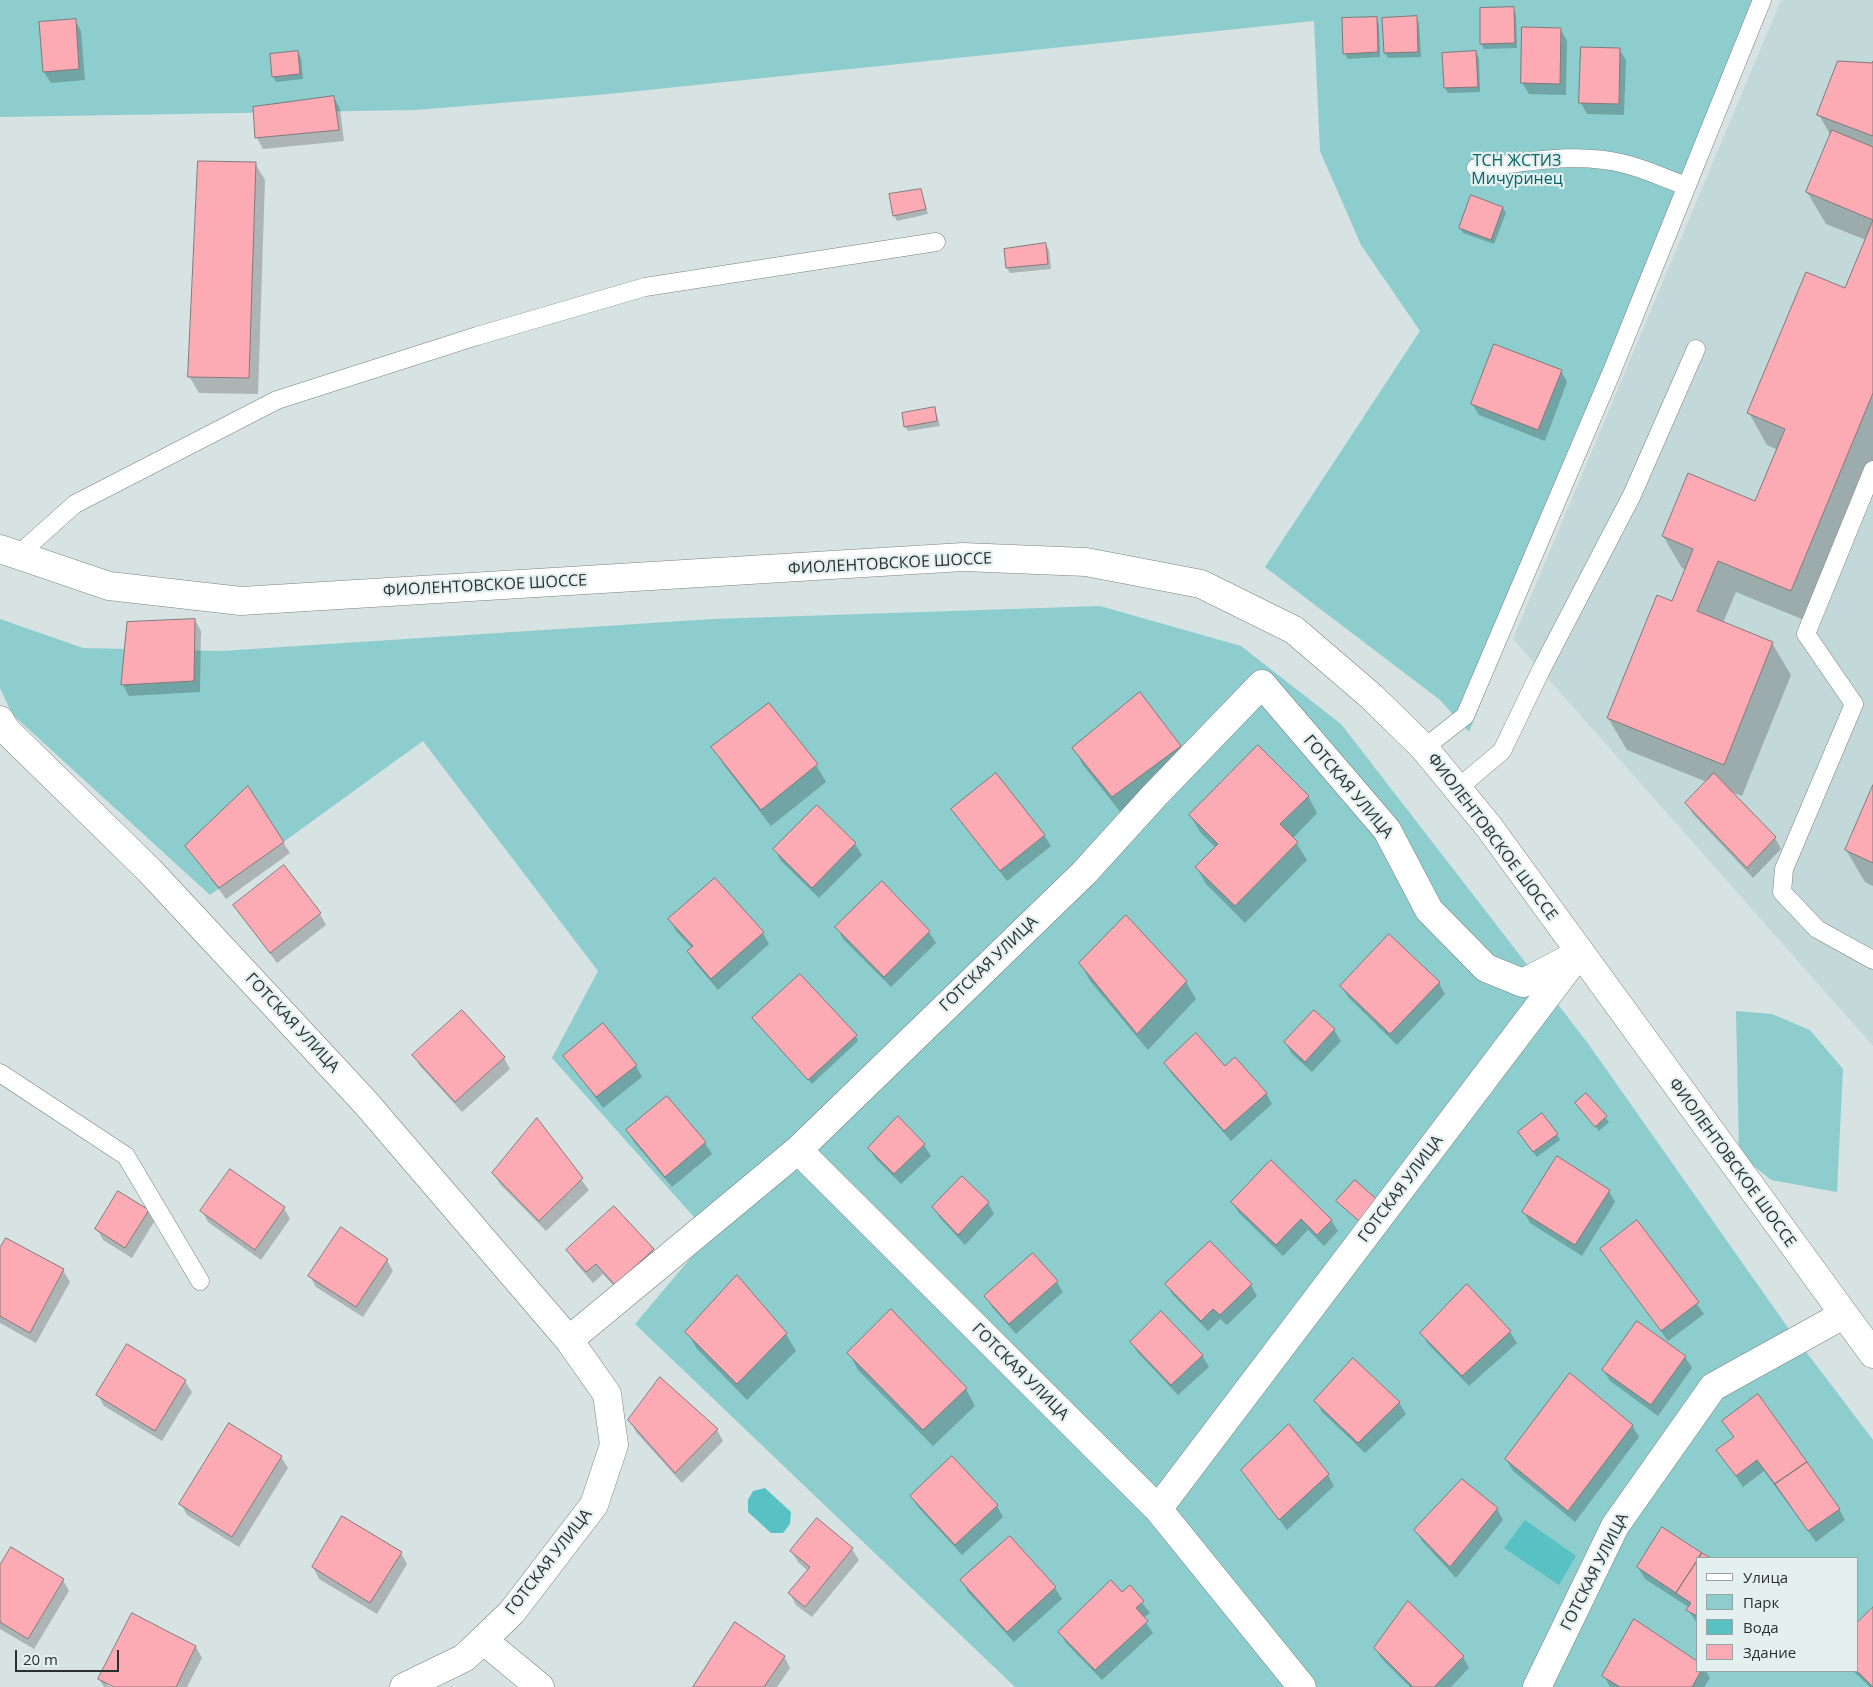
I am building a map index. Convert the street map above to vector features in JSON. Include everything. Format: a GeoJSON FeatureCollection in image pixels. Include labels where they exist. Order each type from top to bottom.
{"type":"FeatureCollection","features":[{"type":"Feature","properties":{"kind":"street","name":"ФИОЛЕНТОВСКОЕ ШОССЕ"},"geometry":{"type":"LineString","coordinates":[[9,552],[109,586],[241,601],[963,557],[1086,562],[1201,584],[1294,630],[1372,697],[1424,748],[1488,828],[1842,1315],[1873,1354]]}},
{"type":"Feature","properties":{"kind":"street","name":"ГОТСКАЯ УЛИЦА"},"geometry":{"type":"LineString","coordinates":[[569,1340],[798,1150],[1084,873],[1154,796],[1262,684],[1388,830],[1429,910],[1486,968],[1523,984],[1580,953]]}},
{"type":"Feature","properties":{"kind":"street","name":"ГОТСКАЯ УЛИЦА"},"geometry":{"type":"LineString","coordinates":[[0,720],[6,730],[150,871],[365,1102],[569,1340],[607,1394],[614,1445],[594,1505],[512,1612],[483,1640],[464,1658],[404,1687]]}},
{"type":"Feature","properties":{"kind":"street","name":"ГОТСКАЯ УЛИЦА"},"geometry":{"type":"LineString","coordinates":[[1158,1509],[1580,953]]}},
{"type":"Feature","properties":{"kind":"street","name":"ГОТСКАЯ УЛИЦА"},"geometry":{"type":"LineString","coordinates":[[798,1150],[1158,1509],[1302,1687]]}},
{"type":"Feature","properties":{"kind":"street","name":"ГОТСКАЯ УЛИЦА"},"geometry":{"type":"LineString","coordinates":[[1537,1687],[1615,1526],[1713,1387],[1842,1315]]}},
{"type":"Feature","properties":{"kind":"street"},"geometry":{"type":"LineString","coordinates":[[483,1640],[540,1687]]}},
{"type":"Feature","properties":{"kind":"lane"},"geometry":{"type":"LineString","coordinates":[[1424,748],[1465,716],[1528,572],[1762,0]]}},
{"type":"Feature","properties":{"kind":"lane"},"geometry":{"type":"LineString","coordinates":[[1476,168],[1590,158],[1625,163],[1686,186]]}},
{"type":"Feature","properties":{"kind":"lane"},"geometry":{"type":"LineString","coordinates":[[9,552],[75,504],[277,400],[478,336],[645,287],[936,242]]}},
{"type":"Feature","properties":{"kind":"lane"},"geometry":{"type":"LineString","coordinates":[[1457,789],[1502,751],[1541,670],[1632,495],[1696,349]]}},
{"type":"Feature","properties":{"kind":"lane"},"geometry":{"type":"LineString","coordinates":[[1873,470],[1806,634],[1854,704],[1784,869],[1782,892],[1818,928],[1873,960]]}},
{"type":"Feature","properties":{"kind":"lane"},"geometry":{"type":"LineString","coordinates":[[0,1073],[126,1156],[200,1281]]}},
{"type":"Feature","properties":{"kind":"shaded area"},"geometry":{"type":"Polygon","coordinates":[[[1781,0],[1873,0],[1873,1046],[1513,639],[1781,0]]]}},
{"type":"Feature","properties":{"kind":"green space","name":"ТСН ЖСТИЗ Мичуринец"},"geometry":{"type":"Polygon","coordinates":[[[0,0],[1751,0],[1766,10],[1469,732],[1440,700],[1265,567],[1420,331],[1361,245],[1320,151],[1314,21],[609,94],[416,110],[0,117],[0,0]]]}},
{"type":"Feature","properties":{"kind":"green space"},"geometry":{"type":"Polygon","coordinates":[[[1100,606],[1241,646],[1341,724],[1587,1042],[1791,1332],[1873,1440],[1873,1687],[1015,1687],[635,1324],[710,1235],[552,1058],[598,971],[423,741],[210,895],[12,714],[0,688],[0,619],[83,648],[221,651],[713,619],[1100,606]]]}},
{"type":"Feature","properties":{"kind":"green space"},"geometry":{"type":"Polygon","coordinates":[[[1736,1011],[1772,1014],[1810,1030],[1843,1069],[1837,1192],[1771,1180],[1739,1154],[1736,1011]]]}},
{"type":"Feature","properties":{"kind":"water"},"geometry":{"type":"Polygon","coordinates":[[[765,1488],[791,1512],[790,1524],[783,1533],[771,1533],[748,1512],[748,1500],[753,1491],[765,1488]]]}},
{"type":"Feature","properties":{"kind":"water"},"geometry":{"type":"Polygon","coordinates":[[[1525,1520],[1576,1556],[1559,1585],[1504,1548],[1525,1520]]]}},
{"type":"Feature","properties":{"kind":"building"},"geometry":{"type":"Polygon","coordinates":[[[1514,7],[1515,43],[1480,44],[1480,8],[1514,7]]]}},
{"type":"Feature","properties":{"kind":"building"},"geometry":{"type":"Polygon","coordinates":[[[1417,16],[1418,52],[1384,53],[1382,18],[1417,16]]]}},
{"type":"Feature","properties":{"kind":"building"},"geometry":{"type":"Polygon","coordinates":[[[1377,17],[1378,52],[1343,54],[1342,18],[1377,17]]]}},
{"type":"Feature","properties":{"kind":"building"},"geometry":{"type":"Polygon","coordinates":[[[76,19],[79,69],[43,72],[39,22],[76,19]]]}},
{"type":"Feature","properties":{"kind":"building"},"geometry":{"type":"Polygon","coordinates":[[[1522,27],[1561,28],[1560,84],[1521,83],[1522,27]]]}},
{"type":"Feature","properties":{"kind":"building"},"geometry":{"type":"Polygon","coordinates":[[[1581,47],[1620,48],[1619,104],[1579,103],[1581,47]]]}},
{"type":"Feature","properties":{"kind":"building"},"geometry":{"type":"Polygon","coordinates":[[[298,51],[300,74],[272,77],[270,54],[298,51]]]}},
{"type":"Feature","properties":{"kind":"building"},"geometry":{"type":"Polygon","coordinates":[[[1476,51],[1478,87],[1444,88],[1442,53],[1476,51]]]}},
{"type":"Feature","properties":{"kind":"building"},"geometry":{"type":"Polygon","coordinates":[[[1838,61],[1872,63],[1873,61],[1873,136],[1817,115],[1838,61]]]}},
{"type":"Feature","properties":{"kind":"building"},"geometry":{"type":"Polygon","coordinates":[[[334,96],[339,130],[255,138],[253,107],[334,96]]]}},
{"type":"Feature","properties":{"kind":"building"},"geometry":{"type":"Polygon","coordinates":[[[1832,130],[1873,147],[1873,220],[1806,192],[1832,130]]]}},
{"type":"Feature","properties":{"kind":"building"},"geometry":{"type":"Polygon","coordinates":[[[198,161],[256,162],[249,378],[188,377],[198,161]]]}},
{"type":"Feature","properties":{"kind":"building"},"geometry":{"type":"Polygon","coordinates":[[[921,189],[926,209],[893,216],[889,194],[921,189]]]}},
{"type":"Feature","properties":{"kind":"building"},"geometry":{"type":"Polygon","coordinates":[[[1471,195],[1503,207],[1491,240],[1459,228],[1471,195]]]}},
{"type":"Feature","properties":{"kind":"building"},"geometry":{"type":"Polygon","coordinates":[[[1873,220],[1873,393],[1791,591],[1718,561],[1697,611],[1773,642],[1724,765],[1607,718],[1657,595],[1672,601],[1693,549],[1662,536],[1688,473],[1755,501],[1785,429],[1747,413],[1806,272],[1845,288],[1873,220]]]}},
{"type":"Feature","properties":{"kind":"building"},"geometry":{"type":"Polygon","coordinates":[[[1046,243],[1048,264],[1006,268],[1004,249],[1046,243]]]}},
{"type":"Feature","properties":{"kind":"building"},"geometry":{"type":"Polygon","coordinates":[[[1494,344],[1562,370],[1538,430],[1471,404],[1494,344]]]}},
{"type":"Feature","properties":{"kind":"building"},"geometry":{"type":"Polygon","coordinates":[[[935,407],[937,421],[904,427],[902,413],[935,407]]]}},
{"type":"Feature","properties":{"kind":"building"},"geometry":{"type":"Polygon","coordinates":[[[195,619],[194,681],[121,685],[127,622],[195,619]]]}},
{"type":"Feature","properties":{"kind":"building"},"geometry":{"type":"Polygon","coordinates":[[[1140,692],[1181,746],[1112,797],[1072,748],[1140,692]]]}},
{"type":"Feature","properties":{"kind":"building"},"geometry":{"type":"Polygon","coordinates":[[[769,703],[818,764],[761,810],[711,747],[769,703]]]}},
{"type":"Feature","properties":{"kind":"building"},"geometry":{"type":"Polygon","coordinates":[[[1258,745],[1309,796],[1280,824],[1298,842],[1235,906],[1195,867],[1218,844],[1189,815],[1258,745]]]}},
{"type":"Feature","properties":{"kind":"building"},"geometry":{"type":"Polygon","coordinates":[[[996,773],[1045,835],[1000,871],[951,809],[996,773]]]}},
{"type":"Feature","properties":{"kind":"building"},"geometry":{"type":"Polygon","coordinates":[[[1714,773],[1776,837],[1747,868],[1685,803],[1714,773]]]}},
{"type":"Feature","properties":{"kind":"building"},"geometry":{"type":"Polygon","coordinates":[[[1873,785],[1873,863],[1845,850],[1873,785]]]}},
{"type":"Feature","properties":{"kind":"building"},"geometry":{"type":"Polygon","coordinates":[[[248,786],[284,842],[219,888],[185,846],[248,786]]]}},
{"type":"Feature","properties":{"kind":"building"},"geometry":{"type":"Polygon","coordinates":[[[817,805],[856,843],[812,888],[773,849],[817,805]]]}},
{"type":"Feature","properties":{"kind":"building"},"geometry":{"type":"Polygon","coordinates":[[[284,865],[321,913],[270,953],[233,905],[284,865]]]}},
{"type":"Feature","properties":{"kind":"building"},"geometry":{"type":"Polygon","coordinates":[[[715,878],[764,932],[711,979],[687,951],[693,946],[668,919],[715,878]]]}},
{"type":"Feature","properties":{"kind":"building"},"geometry":{"type":"Polygon","coordinates":[[[882,881],[930,931],[884,977],[835,927],[882,881]]]}},
{"type":"Feature","properties":{"kind":"building"},"geometry":{"type":"Polygon","coordinates":[[[1126,915],[1187,981],[1137,1034],[1079,963],[1126,915]]]}},
{"type":"Feature","properties":{"kind":"building"},"geometry":{"type":"Polygon","coordinates":[[[1389,934],[1440,982],[1390,1034],[1340,986],[1389,934]]]}},
{"type":"Feature","properties":{"kind":"building"},"geometry":{"type":"Polygon","coordinates":[[[800,974],[857,1035],[808,1080],[752,1018],[800,974]]]}},
{"type":"Feature","properties":{"kind":"building"},"geometry":{"type":"Polygon","coordinates":[[[462,1010],[505,1057],[455,1102],[412,1055],[462,1010]]]}},
{"type":"Feature","properties":{"kind":"building"},"geometry":{"type":"Polygon","coordinates":[[[1314,1010],[1335,1029],[1305,1062],[1284,1042],[1314,1010]]]}},
{"type":"Feature","properties":{"kind":"building"},"geometry":{"type":"Polygon","coordinates":[[[603,1023],[637,1065],[596,1097],[563,1056],[603,1023]]]}},
{"type":"Feature","properties":{"kind":"building"},"geometry":{"type":"Polygon","coordinates":[[[1196,1033],[1225,1066],[1235,1057],[1267,1093],[1224,1131],[1164,1063],[1196,1033]]]}},
{"type":"Feature","properties":{"kind":"building"},"geometry":{"type":"Polygon","coordinates":[[[1586,1093],[1607,1116],[1595,1127],[1575,1103],[1586,1093]]]}},
{"type":"Feature","properties":{"kind":"building"},"geometry":{"type":"Polygon","coordinates":[[[667,1096],[706,1142],[665,1177],[626,1130],[667,1096]]]}},
{"type":"Feature","properties":{"kind":"building"},"geometry":{"type":"Polygon","coordinates":[[[1542,1113],[1558,1134],[1533,1152],[1518,1132],[1542,1113]]]}},
{"type":"Feature","properties":{"kind":"building"},"geometry":{"type":"Polygon","coordinates":[[[898,1116],[925,1144],[894,1174],[868,1148],[898,1116]]]}},
{"type":"Feature","properties":{"kind":"building"},"geometry":{"type":"Polygon","coordinates":[[[537,1118],[583,1178],[539,1221],[492,1173],[537,1118]]]}},
{"type":"Feature","properties":{"kind":"building"},"geometry":{"type":"Polygon","coordinates":[[[1557,1156],[1610,1190],[1575,1245],[1522,1212],[1557,1156]]]}},
{"type":"Feature","properties":{"kind":"building"},"geometry":{"type":"Polygon","coordinates":[[[1271,1160],[1332,1220],[1317,1235],[1301,1219],[1276,1245],[1231,1202],[1271,1160]]]}},
{"type":"Feature","properties":{"kind":"building"},"geometry":{"type":"Polygon","coordinates":[[[230,1169],[285,1207],[255,1250],[200,1211],[230,1169]]]}},
{"type":"Feature","properties":{"kind":"building"},"geometry":{"type":"Polygon","coordinates":[[[962,1176],[989,1202],[958,1235],[932,1207],[962,1176]]]}},
{"type":"Feature","properties":{"kind":"building"},"geometry":{"type":"Polygon","coordinates":[[[1355,1180],[1384,1206],[1366,1227],[1336,1201],[1355,1180]]]}},
{"type":"Feature","properties":{"kind":"building"},"geometry":{"type":"Polygon","coordinates":[[[118,1191],[149,1210],[125,1248],[95,1229],[118,1191]]]}},
{"type":"Feature","properties":{"kind":"building"},"geometry":{"type":"Polygon","coordinates":[[[614,1206],[654,1249],[615,1285],[596,1264],[586,1272],[566,1250],[614,1206]]]}},
{"type":"Feature","properties":{"kind":"building"},"geometry":{"type":"Polygon","coordinates":[[[1637,1220],[1699,1302],[1661,1331],[1600,1249],[1637,1220]]]}},
{"type":"Feature","properties":{"kind":"building"},"geometry":{"type":"Polygon","coordinates":[[[341,1227],[388,1259],[356,1307],[308,1276],[341,1227]]]}},
{"type":"Feature","properties":{"kind":"building"},"geometry":{"type":"Polygon","coordinates":[[[6,1238],[64,1269],[30,1333],[0,1316],[0,1248],[6,1238]]]}},
{"type":"Feature","properties":{"kind":"building"},"geometry":{"type":"Polygon","coordinates":[[[1210,1241],[1252,1284],[1220,1315],[1213,1309],[1201,1321],[1165,1284],[1210,1241]]]}},
{"type":"Feature","properties":{"kind":"building"},"geometry":{"type":"Polygon","coordinates":[[[1033,1253],[1058,1281],[1009,1324],[984,1296],[1033,1253]]]}},
{"type":"Feature","properties":{"kind":"building"},"geometry":{"type":"Polygon","coordinates":[[[737,1275],[787,1333],[737,1384],[685,1332],[737,1275]]]}},
{"type":"Feature","properties":{"kind":"building"},"geometry":{"type":"Polygon","coordinates":[[[1467,1284],[1511,1331],[1462,1376],[1420,1333],[1467,1284]]]}},
{"type":"Feature","properties":{"kind":"building"},"geometry":{"type":"Polygon","coordinates":[[[891,1309],[967,1388],[923,1430],[847,1353],[891,1309]]]}},
{"type":"Feature","properties":{"kind":"building"},"geometry":{"type":"Polygon","coordinates":[[[1161,1311],[1203,1355],[1171,1385],[1130,1342],[1161,1311]]]}},
{"type":"Feature","properties":{"kind":"building"},"geometry":{"type":"Polygon","coordinates":[[[1637,1321],[1686,1356],[1651,1405],[1602,1370],[1637,1321]]]}},
{"type":"Feature","properties":{"kind":"building"},"geometry":{"type":"Polygon","coordinates":[[[127,1344],[186,1380],[155,1431],[96,1395],[127,1344]]]}},
{"type":"Feature","properties":{"kind":"building"},"geometry":{"type":"Polygon","coordinates":[[[1353,1358],[1400,1402],[1358,1443],[1314,1401],[1353,1358]]]}},
{"type":"Feature","properties":{"kind":"building"},"geometry":{"type":"Polygon","coordinates":[[[1570,1373],[1633,1425],[1568,1511],[1505,1459],[1570,1373]]]}},
{"type":"Feature","properties":{"kind":"building"},"geometry":{"type":"Polygon","coordinates":[[[660,1377],[718,1429],[675,1473],[628,1420],[660,1377]]]}},
{"type":"Feature","properties":{"kind":"building"},"geometry":{"type":"Polygon","coordinates":[[[1758,1394],[1807,1462],[1775,1484],[1757,1460],[1736,1476],[1716,1450],[1734,1437],[1722,1421],[1758,1394]]]}},
{"type":"Feature","properties":{"kind":"building"},"geometry":{"type":"Polygon","coordinates":[[[229,1423],[282,1456],[232,1537],[179,1504],[229,1423]]]}},
{"type":"Feature","properties":{"kind":"building"},"geometry":{"type":"Polygon","coordinates":[[[1289,1424],[1329,1474],[1279,1520],[1241,1470],[1289,1424]]]}},
{"type":"Feature","properties":{"kind":"building"},"geometry":{"type":"Polygon","coordinates":[[[952,1456],[998,1505],[955,1545],[910,1496],[952,1456]]]}},
{"type":"Feature","properties":{"kind":"building"},"geometry":{"type":"Polygon","coordinates":[[[1807,1462],[1840,1509],[1808,1531],[1775,1484],[1807,1462]]]}},
{"type":"Feature","properties":{"kind":"building"},"geometry":{"type":"Polygon","coordinates":[[[1462,1479],[1498,1508],[1450,1567],[1414,1530],[1462,1479]]]}},
{"type":"Feature","properties":{"kind":"building"},"geometry":{"type":"Polygon","coordinates":[[[342,1516],[402,1552],[370,1603],[312,1567],[342,1516]]]}},
{"type":"Feature","properties":{"kind":"building"},"geometry":{"type":"Polygon","coordinates":[[[817,1518],[853,1548],[805,1607],[788,1593],[810,1567],[790,1551],[817,1518]]]}},
{"type":"Feature","properties":{"kind":"building"},"geometry":{"type":"Polygon","coordinates":[[[1662,1527],[1702,1553],[1699,1557],[1696,1557],[1696,1562],[1676,1593],[1637,1567],[1662,1527]]]}},
{"type":"Feature","properties":{"kind":"building"},"geometry":{"type":"Polygon","coordinates":[[[1010,1536],[1056,1587],[1007,1632],[960,1580],[1010,1536]]]}},
{"type":"Feature","properties":{"kind":"building"},"geometry":{"type":"Polygon","coordinates":[[[11,1547],[64,1579],[28,1639],[0,1622],[0,1565],[11,1547]]]}},
{"type":"Feature","properties":{"kind":"building"},"geometry":{"type":"Polygon","coordinates":[[[1702,1553],[1709,1557],[1699,1557],[1702,1553]]]}},
{"type":"Feature","properties":{"kind":"building"},"geometry":{"type":"Polygon","coordinates":[[[1696,1563],[1696,1615],[1686,1610],[1691,1603],[1676,1593],[1696,1563]]]}},
{"type":"Feature","properties":{"kind":"building"},"geometry":{"type":"Polygon","coordinates":[[[1111,1580],[1122,1592],[1130,1585],[1144,1601],[1136,1608],[1148,1621],[1095,1670],[1058,1632],[1111,1580]]]}},
{"type":"Feature","properties":{"kind":"building"},"geometry":{"type":"Polygon","coordinates":[[[1408,1601],[1464,1656],[1434,1687],[1413,1687],[1374,1648],[1408,1601]]]}},
{"type":"Feature","properties":{"kind":"building"},"geometry":{"type":"Polygon","coordinates":[[[1873,1607],[1873,1687],[1858,1672],[1858,1622],[1873,1607]]]}},
{"type":"Feature","properties":{"kind":"building"},"geometry":{"type":"Polygon","coordinates":[[[132,1613],[196,1646],[176,1687],[114,1687],[98,1679],[132,1613]]]}},
{"type":"Feature","properties":{"kind":"building"},"geometry":{"type":"Polygon","coordinates":[[[1634,1619],[1696,1660],[1696,1672],[1700,1672],[1692,1687],[1620,1687],[1602,1676],[1634,1619]]]}},
{"type":"Feature","properties":{"kind":"building"},"geometry":{"type":"Polygon","coordinates":[[[735,1622],[785,1656],[764,1687],[693,1687],[735,1622]]]}}]}
